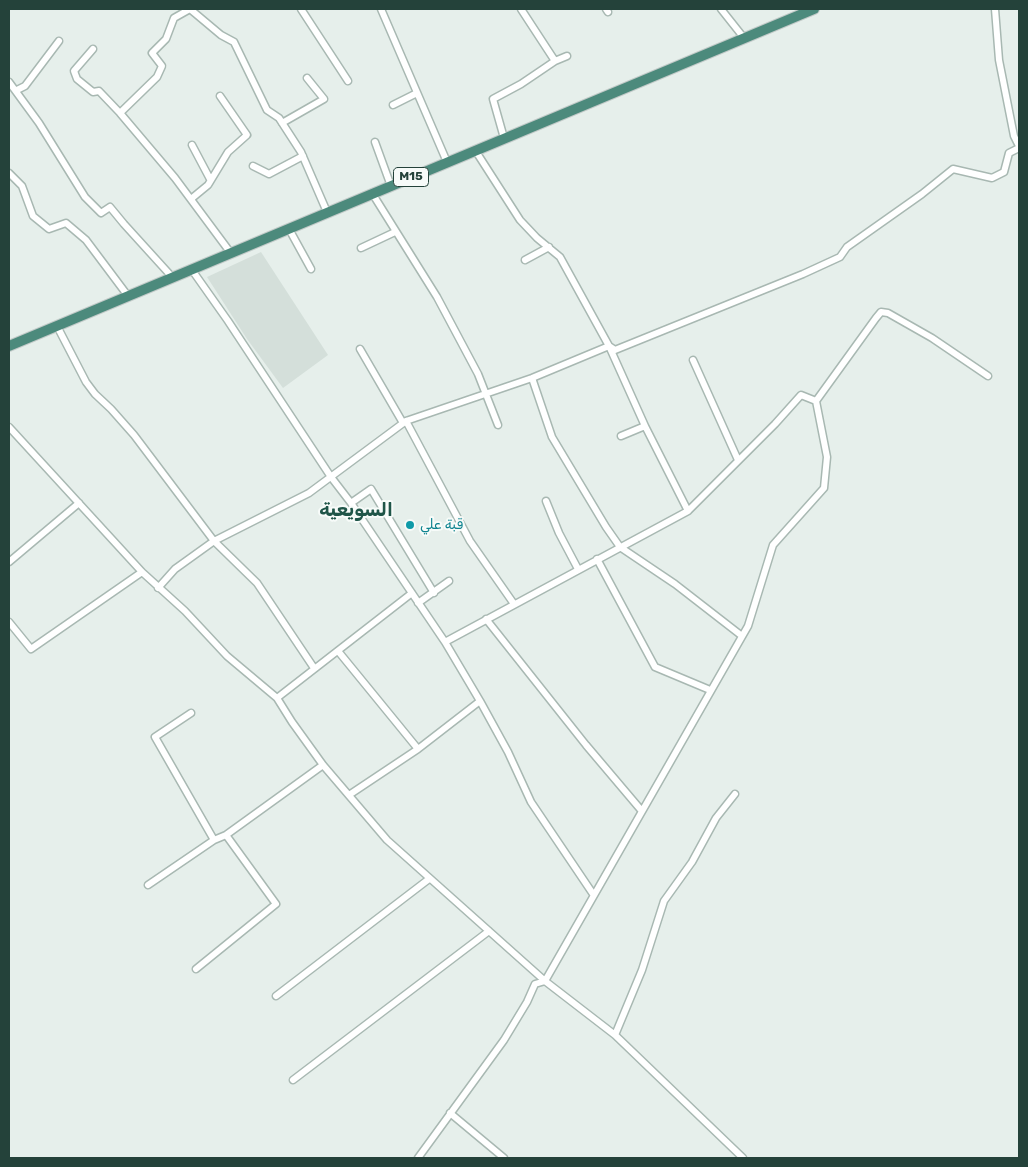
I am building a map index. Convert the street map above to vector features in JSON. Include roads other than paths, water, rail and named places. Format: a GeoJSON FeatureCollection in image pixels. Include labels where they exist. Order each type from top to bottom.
{"type":"FeatureCollection","features":[{"type":"Feature","properties":{"kind":"highway","name":"M15"},"geometry":{"type":"LineString","coordinates":[[9,346],[814,9]]}},
{"type":"Feature","properties":{"kind":"street"},"geometry":{"type":"LineString","coordinates":[[120,113],[157,77],[162,66],[152,53],[166,39],[174,18],[190,9],[221,35],[234,42],[267,110],[279,118],[303,156],[326,212]]}},
{"type":"Feature","properties":{"kind":"street"},"geometry":{"type":"LineString","coordinates":[[300,9],[348,81]]}},
{"type":"Feature","properties":{"kind":"street"},"geometry":{"type":"LineString","coordinates":[[380,9],[447,162]]}},
{"type":"Feature","properties":{"kind":"street"},"geometry":{"type":"LineString","coordinates":[[521,9],[554,61]]}},
{"type":"Feature","properties":{"kind":"street"},"geometry":{"type":"LineString","coordinates":[[720,9],[744,38]]}},
{"type":"Feature","properties":{"kind":"street"},"geometry":{"type":"LineString","coordinates":[[609,346],[615,350],[840,257],[846,246],[922,194],[953,169],[992,178],[1004,172],[1009,153],[1019,147],[1014,136],[999,60],[995,9]]}},
{"type":"Feature","properties":{"kind":"street"},"geometry":{"type":"LineString","coordinates":[[17,90],[26,86],[59,41]]}},
{"type":"Feature","properties":{"kind":"street"},"geometry":{"type":"LineString","coordinates":[[93,50],[74,71],[74,76],[93,92],[99,91],[120,113],[191,199],[230,252]]}},
{"type":"Feature","properties":{"kind":"street"},"geometry":{"type":"LineString","coordinates":[[504,138],[493,99],[521,84],[554,61],[567,56]]}},
{"type":"Feature","properties":{"kind":"street"},"geometry":{"type":"LineString","coordinates":[[282,123],[324,98],[307,78]]}},
{"type":"Feature","properties":{"kind":"street"},"geometry":{"type":"LineString","coordinates":[[9,82],[17,90],[39,123],[85,197],[101,213],[110,207],[173,278]]}},
{"type":"Feature","properties":{"kind":"street"},"geometry":{"type":"LineString","coordinates":[[393,105],[417,93]]}},
{"type":"Feature","properties":{"kind":"street"},"geometry":{"type":"LineString","coordinates":[[191,199],[208,185],[228,152],[247,135],[220,96]]}},
{"type":"Feature","properties":{"kind":"street"},"geometry":{"type":"LineString","coordinates":[[376,142],[391,186]]}},
{"type":"Feature","properties":{"kind":"street"},"geometry":{"type":"LineString","coordinates":[[192,146],[210,179]]}},
{"type":"Feature","properties":{"kind":"street"},"geometry":{"type":"LineString","coordinates":[[475,150],[520,220],[537,238],[560,257],[609,346],[645,426],[688,512]]}},
{"type":"Feature","properties":{"kind":"street"},"geometry":{"type":"LineString","coordinates":[[253,166],[269,174],[303,156]]}},
{"type":"Feature","properties":{"kind":"street"},"geometry":{"type":"LineString","coordinates":[[9,173],[22,186],[33,216],[49,228],[66,223],[86,240],[128,296]]}},
{"type":"Feature","properties":{"kind":"street"},"geometry":{"type":"LineString","coordinates":[[372,193],[437,297],[478,374],[498,425]]}},
{"type":"Feature","properties":{"kind":"street"},"geometry":{"type":"LineString","coordinates":[[289,229],[311,269]]}},
{"type":"Feature","properties":{"kind":"street"},"geometry":{"type":"LineString","coordinates":[[361,248],[395,232]]}},
{"type":"Feature","properties":{"kind":"street"},"geometry":{"type":"LineString","coordinates":[[525,260],[549,247]]}},
{"type":"Feature","properties":{"kind":"street"},"geometry":{"type":"LineString","coordinates":[[192,270],[444,642],[508,752],[531,802],[594,894]]}},
{"type":"Feature","properties":{"kind":"street"},"geometry":{"type":"LineString","coordinates":[[418,1158],[504,1040],[527,1002],[535,984],[544,981],[748,626],[773,545],[824,488],[827,457],[816,401],[882,312],[888,313],[932,338],[988,376]]}},
{"type":"Feature","properties":{"kind":"street"},"geometry":{"type":"LineString","coordinates":[[57,326],[86,382],[95,394],[111,409],[134,436],[214,541],[257,583],[314,668]]}},
{"type":"Feature","properties":{"kind":"street"},"geometry":{"type":"LineString","coordinates":[[158,588],[175,569],[214,541],[309,493],[405,422],[532,378],[609,346]]}},
{"type":"Feature","properties":{"kind":"street"},"geometry":{"type":"LineString","coordinates":[[360,349],[405,422],[470,542],[514,604]]}},
{"type":"Feature","properties":{"kind":"street"},"geometry":{"type":"LineString","coordinates":[[693,360],[738,460]]}},
{"type":"Feature","properties":{"kind":"street"},"geometry":{"type":"LineString","coordinates":[[532,378],[552,437],[620,547],[674,584],[742,636]]}},
{"type":"Feature","properties":{"kind":"street"},"geometry":{"type":"LineString","coordinates":[[444,642],[688,512],[801,395],[816,401]]}},
{"type":"Feature","properties":{"kind":"street"},"geometry":{"type":"LineString","coordinates":[[621,436],[645,426]]}},
{"type":"Feature","properties":{"kind":"street"},"geometry":{"type":"LineString","coordinates":[[9,427],[142,572],[185,611],[227,656],[276,698],[323,765],[387,840],[544,981],[615,1035],[743,1158]]}},
{"type":"Feature","properties":{"kind":"street"},"geometry":{"type":"LineString","coordinates":[[351,503],[371,489],[434,592]]}},
{"type":"Feature","properties":{"kind":"street"},"geometry":{"type":"LineString","coordinates":[[546,502],[559,533],[578,569]]}},
{"type":"Feature","properties":{"kind":"street"},"geometry":{"type":"LineString","coordinates":[[9,562],[80,503]]}},
{"type":"Feature","properties":{"kind":"street"},"geometry":{"type":"LineString","coordinates":[[597,559],[655,667],[710,690]]}},
{"type":"Feature","properties":{"kind":"street"},"geometry":{"type":"LineString","coordinates":[[9,622],[31,649],[142,572]]}},
{"type":"Feature","properties":{"kind":"street"},"geometry":{"type":"LineString","coordinates":[[418,603],[449,581]]}},
{"type":"Feature","properties":{"kind":"street"},"geometry":{"type":"LineString","coordinates":[[276,698],[412,593]]}},
{"type":"Feature","properties":{"kind":"street"},"geometry":{"type":"LineString","coordinates":[[486,619],[586,745],[641,810]]}},
{"type":"Feature","properties":{"kind":"street"},"geometry":{"type":"LineString","coordinates":[[338,651],[418,749]]}},
{"type":"Feature","properties":{"kind":"street"},"geometry":{"type":"LineString","coordinates":[[350,795],[418,749],[480,701]]}},
{"type":"Feature","properties":{"kind":"street"},"geometry":{"type":"LineString","coordinates":[[191,713],[155,737],[214,840]]}},
{"type":"Feature","properties":{"kind":"street"},"geometry":{"type":"LineString","coordinates":[[148,885],[214,840],[226,834],[323,765]]}},
{"type":"Feature","properties":{"kind":"street"},"geometry":{"type":"LineString","coordinates":[[615,1035],[642,970],[664,901],[692,862],[716,818],[735,794]]}},
{"type":"Feature","properties":{"kind":"street"},"geometry":{"type":"LineString","coordinates":[[196,969],[276,904],[226,834]]}},
{"type":"Feature","properties":{"kind":"street"},"geometry":{"type":"LineString","coordinates":[[276,996],[429,879]]}},
{"type":"Feature","properties":{"kind":"street"},"geometry":{"type":"LineString","coordinates":[[293,1080],[489,931]]}},
{"type":"Feature","properties":{"kind":"street"},"geometry":{"type":"LineString","coordinates":[[450,1113],[504,1158]]}},
{"type":"Feature","properties":{"kind":"place","name":"قبة علي"},"geometry":{"type":"Point","coordinates":[410,525]}},
{"type":"Feature","properties":{"kind":"district","name":"السويعية"},"geometry":{"type":"Point","coordinates":[356,511]}}]}
